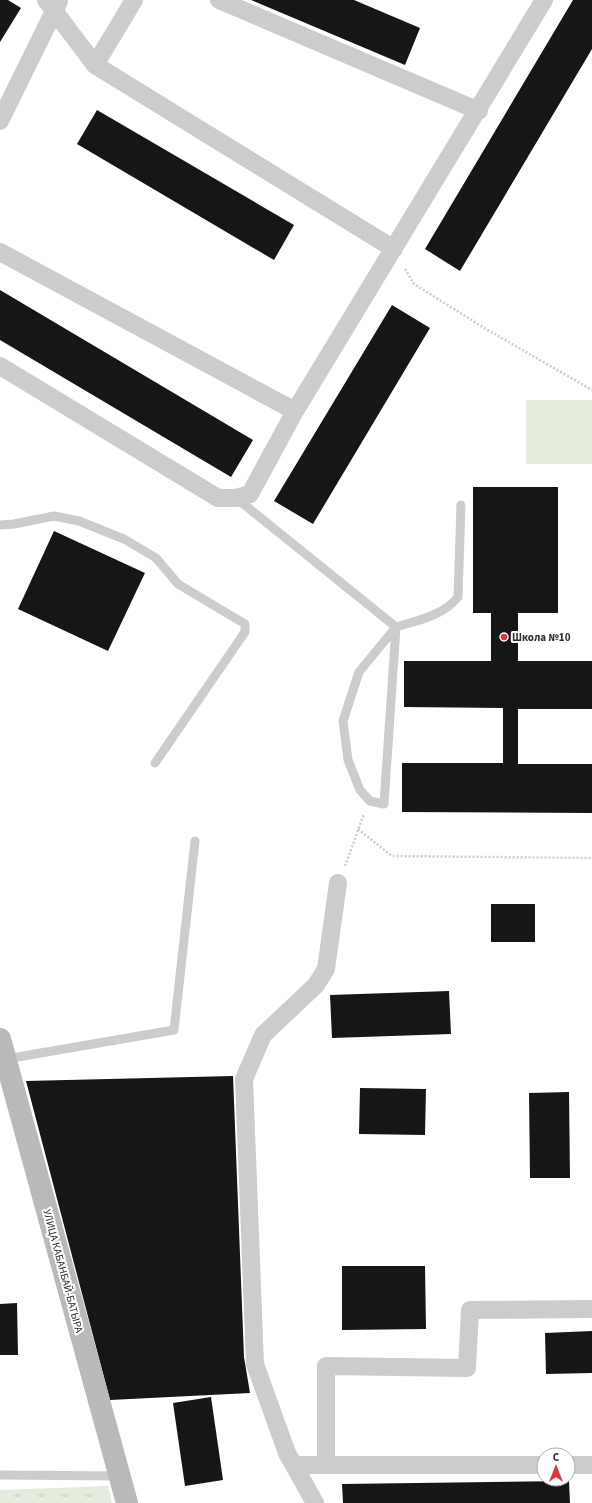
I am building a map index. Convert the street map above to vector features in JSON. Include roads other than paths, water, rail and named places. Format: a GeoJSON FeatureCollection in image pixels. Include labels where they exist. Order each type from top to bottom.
{"type":"FeatureCollection","features":[{"type":"Feature","properties":{"kind":"main road","name":"УЛИЦА КАБАНБАЙ-БАТЫРА"},"geometry":{"type":"LineString","coordinates":[[3,1049],[127,1503]]}},
{"type":"Feature","properties":{"kind":"street"},"geometry":{"type":"LineString","coordinates":[[95,65],[134,0]]}},
{"type":"Feature","properties":{"kind":"street"},"geometry":{"type":"LineString","coordinates":[[219,0],[479,111]]}},
{"type":"Feature","properties":{"kind":"street"},"geometry":{"type":"LineString","coordinates":[[0,366],[218,498],[236,498],[250,494],[295,411],[479,111],[544,0]]}},
{"type":"Feature","properties":{"kind":"street"},"geometry":{"type":"LineString","coordinates":[[53,3],[95,65],[394,249]]}},
{"type":"Feature","properties":{"kind":"street"},"geometry":{"type":"LineString","coordinates":[[0,121],[53,3]]}},
{"type":"Feature","properties":{"kind":"street"},"geometry":{"type":"LineString","coordinates":[[0,252],[295,411]]}},
{"type":"Feature","properties":{"kind":"street"},"geometry":{"type":"LineString","coordinates":[[315,1503],[287,1453],[255,1364],[244,1079],[263,1035],[316,985],[326,969],[338,884]]}},
{"type":"Feature","properties":{"kind":"street"},"geometry":{"type":"LineString","coordinates":[[326,1465],[326,1366],[467,1368],[470,1310],[592,1309]]}},
{"type":"Feature","properties":{"kind":"street"},"geometry":{"type":"LineString","coordinates":[[576,1465],[592,1464]]}},
{"type":"Feature","properties":{"kind":"street"},"geometry":{"type":"LineString","coordinates":[[294,1465],[536,1465]]}},
{"type":"Feature","properties":{"kind":"lane"},"geometry":{"type":"LineString","coordinates":[[236,498],[396,627]]}},
{"type":"Feature","properties":{"kind":"lane"},"geometry":{"type":"LineString","coordinates":[[396,627],[384,804],[370,801],[360,790],[348,760],[343,721],[359,672],[396,627],[439,613],[451,606],[458,597],[461,505]]}},
{"type":"Feature","properties":{"kind":"lane"},"geometry":{"type":"LineString","coordinates":[[0,525],[14,524],[54,516],[79,521],[124,539],[156,558],[178,584],[246,624],[246,632],[155,763]]}},
{"type":"Feature","properties":{"kind":"lane"},"geometry":{"type":"LineString","coordinates":[[3,1049],[174,1030],[195,841]]}},
{"type":"Feature","properties":{"kind":"lane"},"geometry":{"type":"LineString","coordinates":[[0,1475],[119,1476]]}},
{"type":"Feature","properties":{"kind":"place","name":"Школа №10"},"geometry":{"type":"Point","coordinates":[504,637]}}]}
